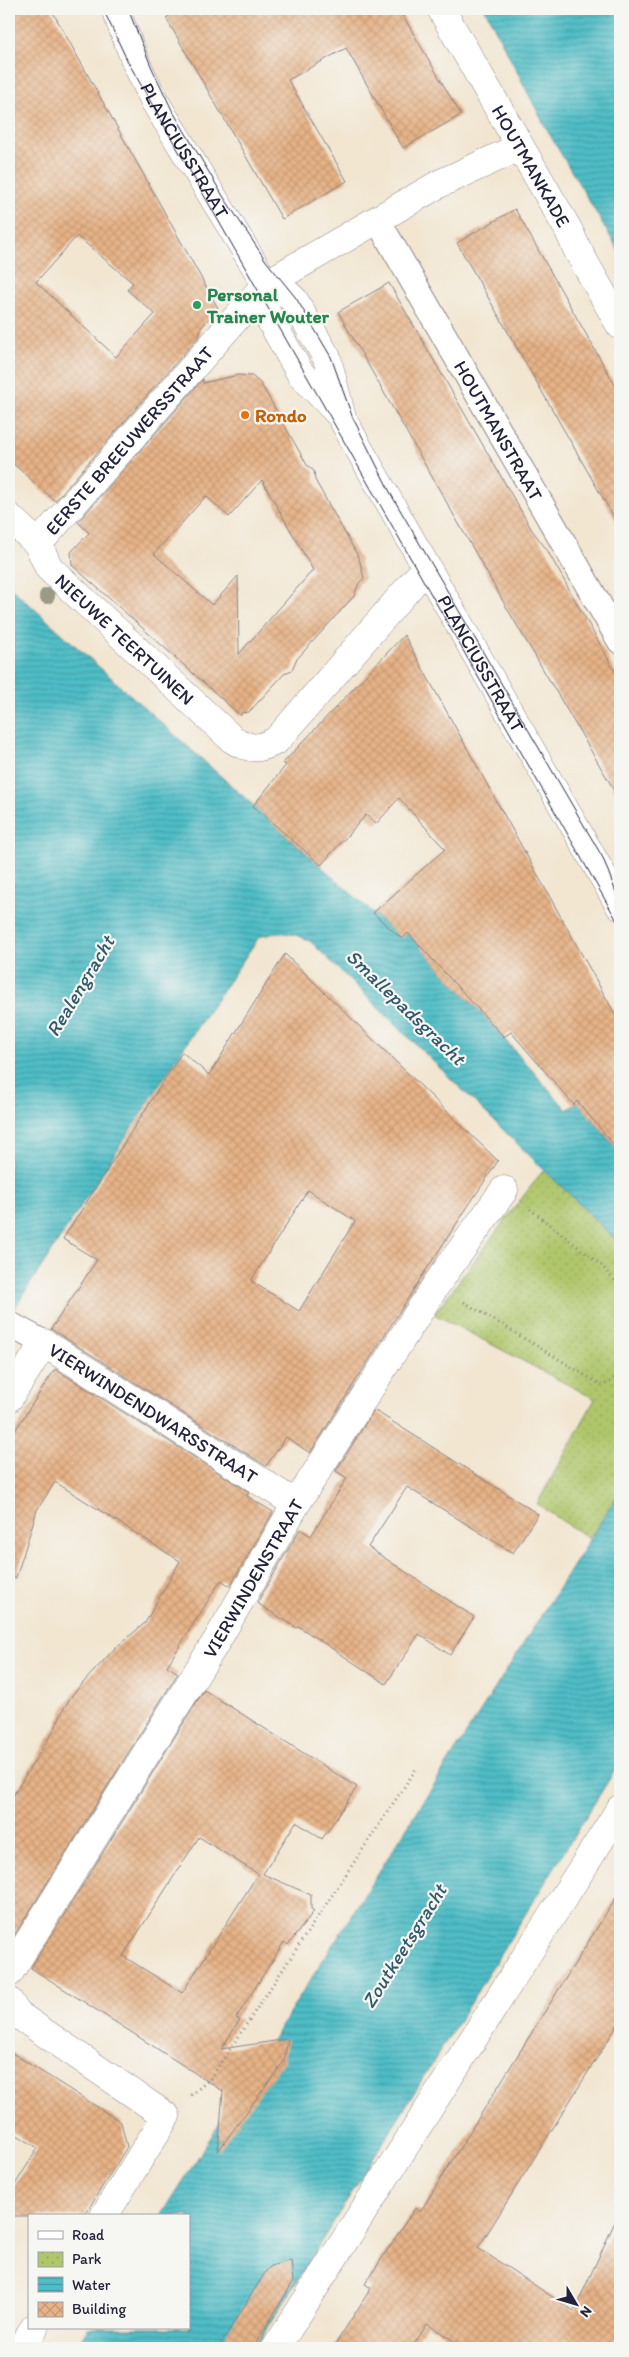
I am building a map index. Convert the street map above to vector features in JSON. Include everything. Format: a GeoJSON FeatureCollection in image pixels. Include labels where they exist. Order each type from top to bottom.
{"type":"FeatureCollection","features":[{"type":"Feature","properties":{"kind":"street","name":"PLANCIUSSTRAAT"},"geometry":{"type":"LineString","coordinates":[[115,9],[137,64],[155,102],[266,284],[280,287],[294,300],[304,316],[327,358],[342,418],[426,569],[620,906]]}},
{"type":"Feature","properties":{"kind":"street","name":"HOUTMANKADE"},"geometry":{"type":"LineString","coordinates":[[441,9],[620,325]]}},
{"type":"Feature","properties":{"kind":"street","name":"EERSTE BREEUWERSSTRAAT"},"geometry":{"type":"LineString","coordinates":[[38,544],[266,284],[439,184],[520,147]]}},
{"type":"Feature","properties":{"kind":"street","name":"HOUTMANSTRAAT"},"geometry":{"type":"LineString","coordinates":[[377,219],[611,608],[620,641]]}},
{"type":"Feature","properties":{"kind":"street","name":"NIEUWE TEERTUINEN"},"geometry":{"type":"LineString","coordinates":[[9,517],[38,544],[49,568],[232,739],[242,746],[254,749],[264,748],[276,740],[426,569]]}},
{"type":"Feature","properties":{"kind":"street","name":"VIERWINDENSTRAAT"},"geometry":{"type":"LineString","coordinates":[[9,1973],[216,1642],[296,1504],[436,1285],[504,1190]]}},
{"type":"Feature","properties":{"kind":"street","name":"VIERWINDENDWARSSTRAAT"},"geometry":{"type":"LineString","coordinates":[[9,1324],[44,1343],[296,1504]]}},
{"type":"Feature","properties":{"kind":"street"},"geometry":{"type":"LineString","coordinates":[[9,1398],[44,1343]]}},
{"type":"Feature","properties":{"kind":"street"},"geometry":{"type":"LineString","coordinates":[[276,2348],[620,1809]]}},
{"type":"Feature","properties":{"kind":"street"},"geometry":{"type":"LineString","coordinates":[[9,2001],[17,2014],[166,2116],[105,2214]]}},
{"type":"Feature","properties":{"kind":"street"},"geometry":{"type":"LineString","coordinates":[[21,2348],[33,2330]]}},
{"type":"Feature","properties":{"kind":"path"},"geometry":{"type":"LineString","coordinates":[[9,922],[14,925]]}},
{"type":"Feature","properties":{"kind":"path"},"geometry":{"type":"LineString","coordinates":[[527,1206],[602,1266],[620,1287]]}},
{"type":"Feature","properties":{"kind":"path"},"geometry":{"type":"LineString","coordinates":[[436,1285],[603,1386],[620,1375]]}},
{"type":"Feature","properties":{"kind":"path"},"geometry":{"type":"LineString","coordinates":[[166,2116],[210,2079],[416,1768]]}},
{"type":"Feature","properties":{"kind":"green space"},"geometry":{"type":"Polygon","coordinates":[[[544,1169],[620,1244],[620,1491],[591,1540],[537,1504],[595,1399],[434,1314],[544,1169]]]}},
{"type":"Feature","properties":{"kind":"water"},"geometry":{"type":"Polygon","coordinates":[[[485,9],[620,9],[620,253],[547,130],[485,9]]]}},
{"type":"Feature","properties":{"kind":"water"},"geometry":{"type":"Polygon","coordinates":[[[9,586],[402,939],[408,933],[567,1110],[578,1102],[620,1153],[620,1244],[310,941],[297,935],[279,933],[259,937],[192,1035],[12,1312],[9,1310],[9,586]]]}},
{"type":"Feature","properties":{"kind":"water","name":"Zoutkeetsgracht"},"geometry":{"type":"Polygon","coordinates":[[[620,1491],[620,1762],[255,2348],[75,2348],[87,2330],[190,2330],[190,2214],[162,2214],[620,1491]]]}},
{"type":"Feature","properties":{"kind":"building"},"geometry":{"type":"Polygon","coordinates":[[[9,9],[51,9],[218,308],[200,329],[200,335],[55,501],[9,460],[9,9]],[[77,236],[36,282],[116,357],[155,314],[127,290],[133,283],[77,236]]]}},
{"type":"Feature","properties":{"kind":"building"},"geometry":{"type":"Polygon","coordinates":[[[181,9],[399,9],[461,115],[403,148],[346,48],[288,80],[347,181],[282,219],[166,18],[181,9]]]}},
{"type":"Feature","properties":{"kind":"building"},"geometry":{"type":"Polygon","coordinates":[[[515,209],[620,394],[620,528],[457,243],[515,209]]]}},
{"type":"Feature","properties":{"kind":"building"},"geometry":{"type":"Polygon","coordinates":[[[389,283],[532,530],[547,550],[620,680],[620,800],[508,610],[338,312],[389,283]]]}},
{"type":"Feature","properties":{"kind":"building"},"geometry":{"type":"Polygon","coordinates":[[[238,375],[252,376],[261,384],[307,465],[314,471],[315,480],[359,558],[364,578],[359,583],[354,596],[296,660],[292,670],[285,673],[249,712],[241,713],[241,716],[72,565],[71,552],[89,533],[78,522],[203,379],[203,383],[238,375]],[[262,480],[229,517],[206,496],[154,554],[212,605],[238,576],[239,654],[313,570],[262,480]]]}},
{"type":"Feature","properties":{"kind":"building"},"geometry":{"type":"Polygon","coordinates":[[[404,635],[620,1023],[620,1152],[577,1101],[574,1105],[511,1032],[504,1037],[408,933],[402,939],[373,913],[445,849],[399,798],[376,824],[366,815],[321,865],[253,806],[286,765],[283,763],[404,635]]]}},
{"type":"Feature","properties":{"kind":"building"},"geometry":{"type":"Polygon","coordinates":[[[285,954],[498,1161],[426,1270],[310,1453],[286,1437],[266,1466],[51,1329],[97,1260],[63,1239],[182,1052],[209,1075],[285,954]],[[308,1190],[251,1281],[299,1311],[355,1221],[308,1190]]]}},
{"type":"Feature","properties":{"kind":"building"},"geometry":{"type":"Polygon","coordinates":[[[55,1369],[249,1492],[247,1496],[273,1512],[230,1586],[221,1580],[167,1666],[178,1673],[9,1944],[9,1802],[55,1728],[73,1694],[115,1648],[145,1623],[180,1561],[55,1482],[37,1510],[16,1578],[9,1577],[9,1440],[55,1369]]]}},
{"type":"Feature","properties":{"kind":"building"},"geometry":{"type":"Polygon","coordinates":[[[374,1410],[538,1514],[513,1553],[407,1487],[368,1547],[474,1617],[450,1655],[419,1634],[386,1684],[298,1626],[297,1628],[257,1603],[300,1529],[311,1536],[347,1478],[336,1471],[374,1410]]]}},
{"type":"Feature","properties":{"kind":"building"},"geometry":{"type":"Polygon","coordinates":[[[204,1690],[357,1787],[322,1839],[296,1822],[263,1874],[311,1895],[311,1909],[314,1911],[288,1945],[284,1942],[236,2018],[240,2020],[221,2049],[288,2039],[284,2061],[218,2151],[223,2091],[31,1968],[204,1690]],[[199,1837],[123,1956],[182,1993],[258,1874],[199,1837]]]}},
{"type":"Feature","properties":{"kind":"building"},"geometry":{"type":"Polygon","coordinates":[[[620,1891],[620,2021],[478,2248],[574,2311],[620,2211],[620,2348],[465,2348],[427,2324],[412,2348],[333,2348],[371,2288],[365,2284],[415,2208],[420,2212],[620,1891]]]}},
{"type":"Feature","properties":{"kind":"building"},"geometry":{"type":"Polygon","coordinates":[[[9,2051],[121,2122],[127,2147],[85,2214],[28,2214],[28,2216],[9,2216],[9,2194],[38,2148],[9,2130],[9,2051]]]}},
{"type":"Feature","properties":{"kind":"building"},"geometry":{"type":"Polygon","coordinates":[[[291,2260],[293,2282],[253,2348],[218,2348],[266,2271],[271,2266],[291,2260]]]}},
{"type":"Feature","properties":{"kind":"tram line"},"geometry":{"type":"LineString","coordinates":[[103,9],[128,62],[620,926]]}},
{"type":"Feature","properties":{"kind":"tram line"},"geometry":{"type":"LineString","coordinates":[[128,9],[151,66],[172,110],[223,196],[266,261],[296,298],[331,357],[352,416],[392,496],[603,858],[620,903]]}},
{"type":"Feature","properties":{"kind":"place","name":"Personal Trainer Wouter"},"geometry":{"type":"Point","coordinates":[197,305]}},
{"type":"Feature","properties":{"kind":"place","name":"Rondo"},"geometry":{"type":"Point","coordinates":[245,415]}},
{"type":"Feature","properties":{"kind":"water label","name":"Realengracht"},"geometry":{"type":"Point","coordinates":[80,986]}},
{"type":"Feature","properties":{"kind":"water label","name":"Smallepadsgracht"},"geometry":{"type":"Point","coordinates":[406,1007]}}]}
